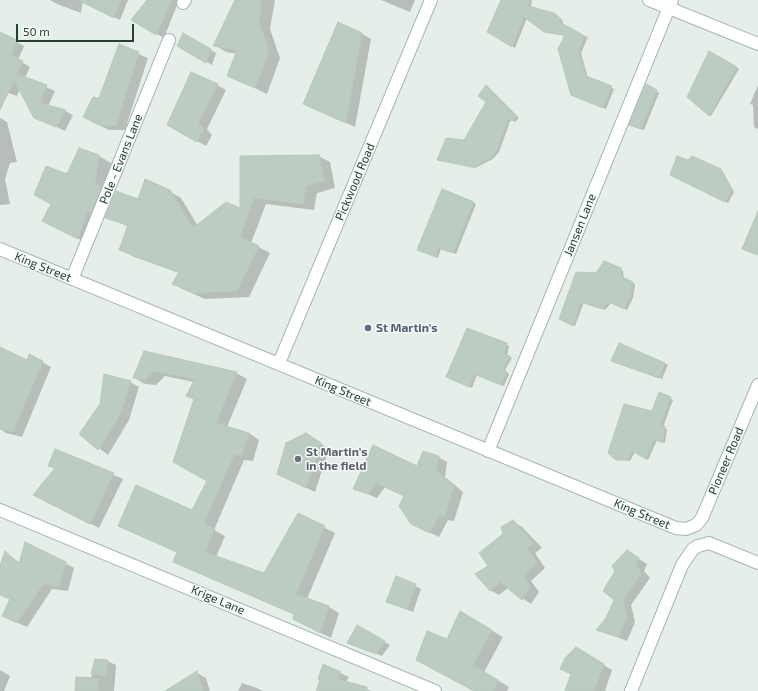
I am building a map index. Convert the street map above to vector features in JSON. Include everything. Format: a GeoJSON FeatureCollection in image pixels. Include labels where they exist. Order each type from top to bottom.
{"type":"FeatureCollection","features":[{"type":"Feature","properties":{"kind":"street","name":"Pickwood Road"},"geometry":{"type":"LineString","coordinates":[[279,363],[431,0]]}},
{"type":"Feature","properties":{"kind":"street"},"geometry":{"type":"LineString","coordinates":[[649,0],[671,4],[758,44]]}},
{"type":"Feature","properties":{"kind":"street","name":"Jansen Lane"},"geometry":{"type":"LineString","coordinates":[[488,451],[671,4]]}},
{"type":"Feature","properties":{"kind":"street","name":"Pole - Evans Lane"},"geometry":{"type":"LineString","coordinates":[[72,279],[169,40]]}},
{"type":"Feature","properties":{"kind":"street","name":"King Street"},"geometry":{"type":"LineString","coordinates":[[0,249],[279,363],[669,526],[686,529]]}},
{"type":"Feature","properties":{"kind":"street","name":"Pioneer Road"},"geometry":{"type":"LineString","coordinates":[[686,529],[696,524],[702,518],[758,385]]}},
{"type":"Feature","properties":{"kind":"street","name":"Krige Lane"},"geometry":{"type":"LineString","coordinates":[[0,510],[435,691]]}},
{"type":"Feature","properties":{"kind":"street"},"geometry":{"type":"LineString","coordinates":[[631,691],[682,565],[693,549],[698,546],[709,544],[758,563]]}},
{"type":"Feature","properties":{"kind":"building"},"geometry":{"type":"Polygon","coordinates":[[[78,0],[121,0],[114,18],[78,0]]]}},
{"type":"Feature","properties":{"kind":"building"},"geometry":{"type":"Polygon","coordinates":[[[147,0],[172,0],[156,35],[131,20],[147,0]]]}},
{"type":"Feature","properties":{"kind":"building"},"geometry":{"type":"Polygon","coordinates":[[[235,0],[262,0],[259,22],[269,51],[255,88],[227,76],[237,50],[213,46],[235,0]]]}},
{"type":"Feature","properties":{"kind":"building"},"geometry":{"type":"Polygon","coordinates":[[[501,0],[531,0],[528,6],[554,13],[561,19],[560,22],[588,38],[584,38],[579,51],[586,76],[612,86],[603,108],[571,95],[558,49],[565,35],[544,32],[524,17],[512,47],[487,32],[501,0]]]}},
{"type":"Feature","properties":{"kind":"building"},"geometry":{"type":"Polygon","coordinates":[[[338,22],[362,33],[346,123],[303,104],[338,22]]]}},
{"type":"Feature","properties":{"kind":"building"},"geometry":{"type":"Polygon","coordinates":[[[0,32],[17,40],[11,55],[23,61],[17,74],[47,85],[40,103],[66,110],[56,127],[34,118],[14,80],[0,110],[0,32]]]}},
{"type":"Feature","properties":{"kind":"building"},"geometry":{"type":"Polygon","coordinates":[[[183,33],[211,49],[206,63],[177,46],[183,33]]]}},
{"type":"Feature","properties":{"kind":"building"},"geometry":{"type":"Polygon","coordinates":[[[119,44],[139,52],[116,126],[99,125],[83,117],[93,97],[99,98],[119,44]]]}},
{"type":"Feature","properties":{"kind":"building"},"geometry":{"type":"Polygon","coordinates":[[[709,51],[737,67],[709,116],[687,97],[709,51]]]}},
{"type":"Feature","properties":{"kind":"building"},"geometry":{"type":"Polygon","coordinates":[[[191,72],[218,84],[198,123],[204,129],[197,142],[167,125],[191,72]]]}},
{"type":"Feature","properties":{"kind":"building"},"geometry":{"type":"Polygon","coordinates":[[[646,84],[657,90],[641,129],[629,125],[646,84]]]}},
{"type":"Feature","properties":{"kind":"building"},"geometry":{"type":"Polygon","coordinates":[[[486,85],[517,116],[512,121],[508,119],[497,150],[490,158],[472,167],[437,160],[446,138],[464,140],[486,102],[478,96],[486,85]]]}},
{"type":"Feature","properties":{"kind":"building"},"geometry":{"type":"Polygon","coordinates":[[[79,148],[99,155],[95,184],[102,186],[91,213],[87,212],[78,239],[42,221],[51,204],[34,195],[46,166],[67,174],[79,148]]]}},
{"type":"Feature","properties":{"kind":"building"},"geometry":{"type":"Polygon","coordinates":[[[319,155],[324,181],[306,186],[303,204],[254,198],[240,237],[259,246],[237,291],[193,293],[172,284],[179,272],[119,250],[128,225],[105,218],[116,191],[138,199],[145,179],[170,190],[193,228],[226,202],[240,208],[240,156],[319,155]]]}},
{"type":"Feature","properties":{"kind":"building"},"geometry":{"type":"Polygon","coordinates":[[[677,156],[688,160],[692,156],[721,169],[732,190],[725,202],[670,175],[677,156]]]}},
{"type":"Feature","properties":{"kind":"building"},"geometry":{"type":"Polygon","coordinates":[[[442,189],[474,202],[453,253],[438,248],[436,257],[417,250],[442,189]]]}},
{"type":"Feature","properties":{"kind":"building"},"geometry":{"type":"Polygon","coordinates":[[[758,211],[758,255],[742,249],[758,211]]]}},
{"type":"Feature","properties":{"kind":"building"},"geometry":{"type":"Polygon","coordinates":[[[604,261],[621,268],[622,277],[633,282],[630,297],[624,309],[609,302],[602,309],[581,302],[573,326],[559,319],[576,272],[596,273],[604,261]]]}},
{"type":"Feature","properties":{"kind":"building"},"geometry":{"type":"Polygon","coordinates":[[[467,328],[507,343],[504,354],[510,356],[503,368],[507,372],[501,385],[474,374],[469,387],[446,377],[467,328]]]}},
{"type":"Feature","properties":{"kind":"building"},"geometry":{"type":"Polygon","coordinates":[[[619,343],[665,363],[659,378],[611,361],[619,343]]]}},
{"type":"Feature","properties":{"kind":"building"},"geometry":{"type":"Polygon","coordinates":[[[0,347],[27,360],[29,354],[43,361],[13,432],[0,429],[0,347]]]}},
{"type":"Feature","properties":{"kind":"building"},"geometry":{"type":"Polygon","coordinates":[[[144,351],[237,372],[216,423],[249,433],[242,455],[234,455],[204,523],[215,529],[205,552],[264,573],[298,513],[325,526],[296,594],[329,606],[320,633],[293,619],[294,614],[173,562],[177,552],[118,526],[136,485],[192,510],[207,481],[173,462],[194,399],[186,396],[195,379],[154,371],[145,380],[133,378],[144,351]]]}},
{"type":"Feature","properties":{"kind":"building"},"geometry":{"type":"Polygon","coordinates":[[[104,374],[131,381],[120,415],[98,450],[79,434],[100,404],[104,374]]]}},
{"type":"Feature","properties":{"kind":"building"},"geometry":{"type":"Polygon","coordinates":[[[659,392],[671,397],[660,426],[665,426],[663,443],[654,439],[646,459],[632,451],[628,460],[616,460],[608,453],[624,404],[652,411],[659,392]]]}},
{"type":"Feature","properties":{"kind":"building","name":"St Martin's in the field"},"geometry":{"type":"Polygon","coordinates":[[[306,433],[321,443],[306,488],[277,474],[286,443],[306,433]]]}},
{"type":"Feature","properties":{"kind":"building"},"geometry":{"type":"Polygon","coordinates":[[[373,445],[417,466],[423,451],[439,456],[436,471],[454,486],[445,516],[439,515],[430,533],[411,524],[399,506],[404,496],[376,483],[368,494],[353,489],[373,445]]]}},
{"type":"Feature","properties":{"kind":"building"},"geometry":{"type":"Polygon","coordinates":[[[55,449],[114,473],[90,524],[33,495],[55,468],[48,466],[55,449]]]}},
{"type":"Feature","properties":{"kind":"building"},"geometry":{"type":"Polygon","coordinates":[[[513,520],[534,543],[527,548],[537,562],[523,576],[530,586],[522,600],[500,582],[490,591],[475,574],[488,566],[479,553],[503,534],[501,527],[513,520]]]}},
{"type":"Feature","properties":{"kind":"building"},"geometry":{"type":"Polygon","coordinates":[[[25,542],[66,562],[59,587],[43,584],[17,623],[2,616],[10,599],[0,595],[0,566],[5,551],[19,564],[25,542]]]}},
{"type":"Feature","properties":{"kind":"building"},"geometry":{"type":"Polygon","coordinates":[[[627,550],[639,558],[636,566],[642,573],[623,600],[627,617],[618,637],[596,630],[606,618],[614,600],[603,591],[615,571],[612,566],[627,550]]]}},
{"type":"Feature","properties":{"kind":"building"},"geometry":{"type":"Polygon","coordinates":[[[396,576],[416,584],[407,609],[386,602],[396,576]]]}},
{"type":"Feature","properties":{"kind":"building"},"geometry":{"type":"Polygon","coordinates":[[[460,611],[492,630],[473,665],[498,680],[493,691],[474,691],[416,660],[427,631],[447,639],[460,611]]]}},
{"type":"Feature","properties":{"kind":"building"},"geometry":{"type":"Polygon","coordinates":[[[357,625],[385,641],[376,654],[347,643],[357,625]]]}},
{"type":"Feature","properties":{"kind":"building"},"geometry":{"type":"Polygon","coordinates":[[[576,647],[604,664],[594,691],[565,691],[571,674],[560,669],[565,658],[576,647]]]}},
{"type":"Feature","properties":{"kind":"building"},"geometry":{"type":"Polygon","coordinates":[[[95,659],[108,660],[106,676],[91,674],[95,659]]]}},
{"type":"Feature","properties":{"kind":"building"},"geometry":{"type":"Polygon","coordinates":[[[323,664],[341,672],[337,679],[367,687],[367,691],[316,691],[323,664]]]}},
{"type":"Feature","properties":{"kind":"building"},"geometry":{"type":"Polygon","coordinates":[[[197,671],[203,691],[165,691],[197,671]]]}},
{"type":"Feature","properties":{"kind":"building"},"geometry":{"type":"Polygon","coordinates":[[[76,677],[98,678],[98,691],[75,691],[76,677]]]}},
{"type":"Feature","properties":{"kind":"place","name":"St Martin's"},"geometry":{"type":"Point","coordinates":[368,328]}},
{"type":"Feature","properties":{"kind":"place","name":"St Martin's in the field"},"geometry":{"type":"Point","coordinates":[298,459]}}]}
